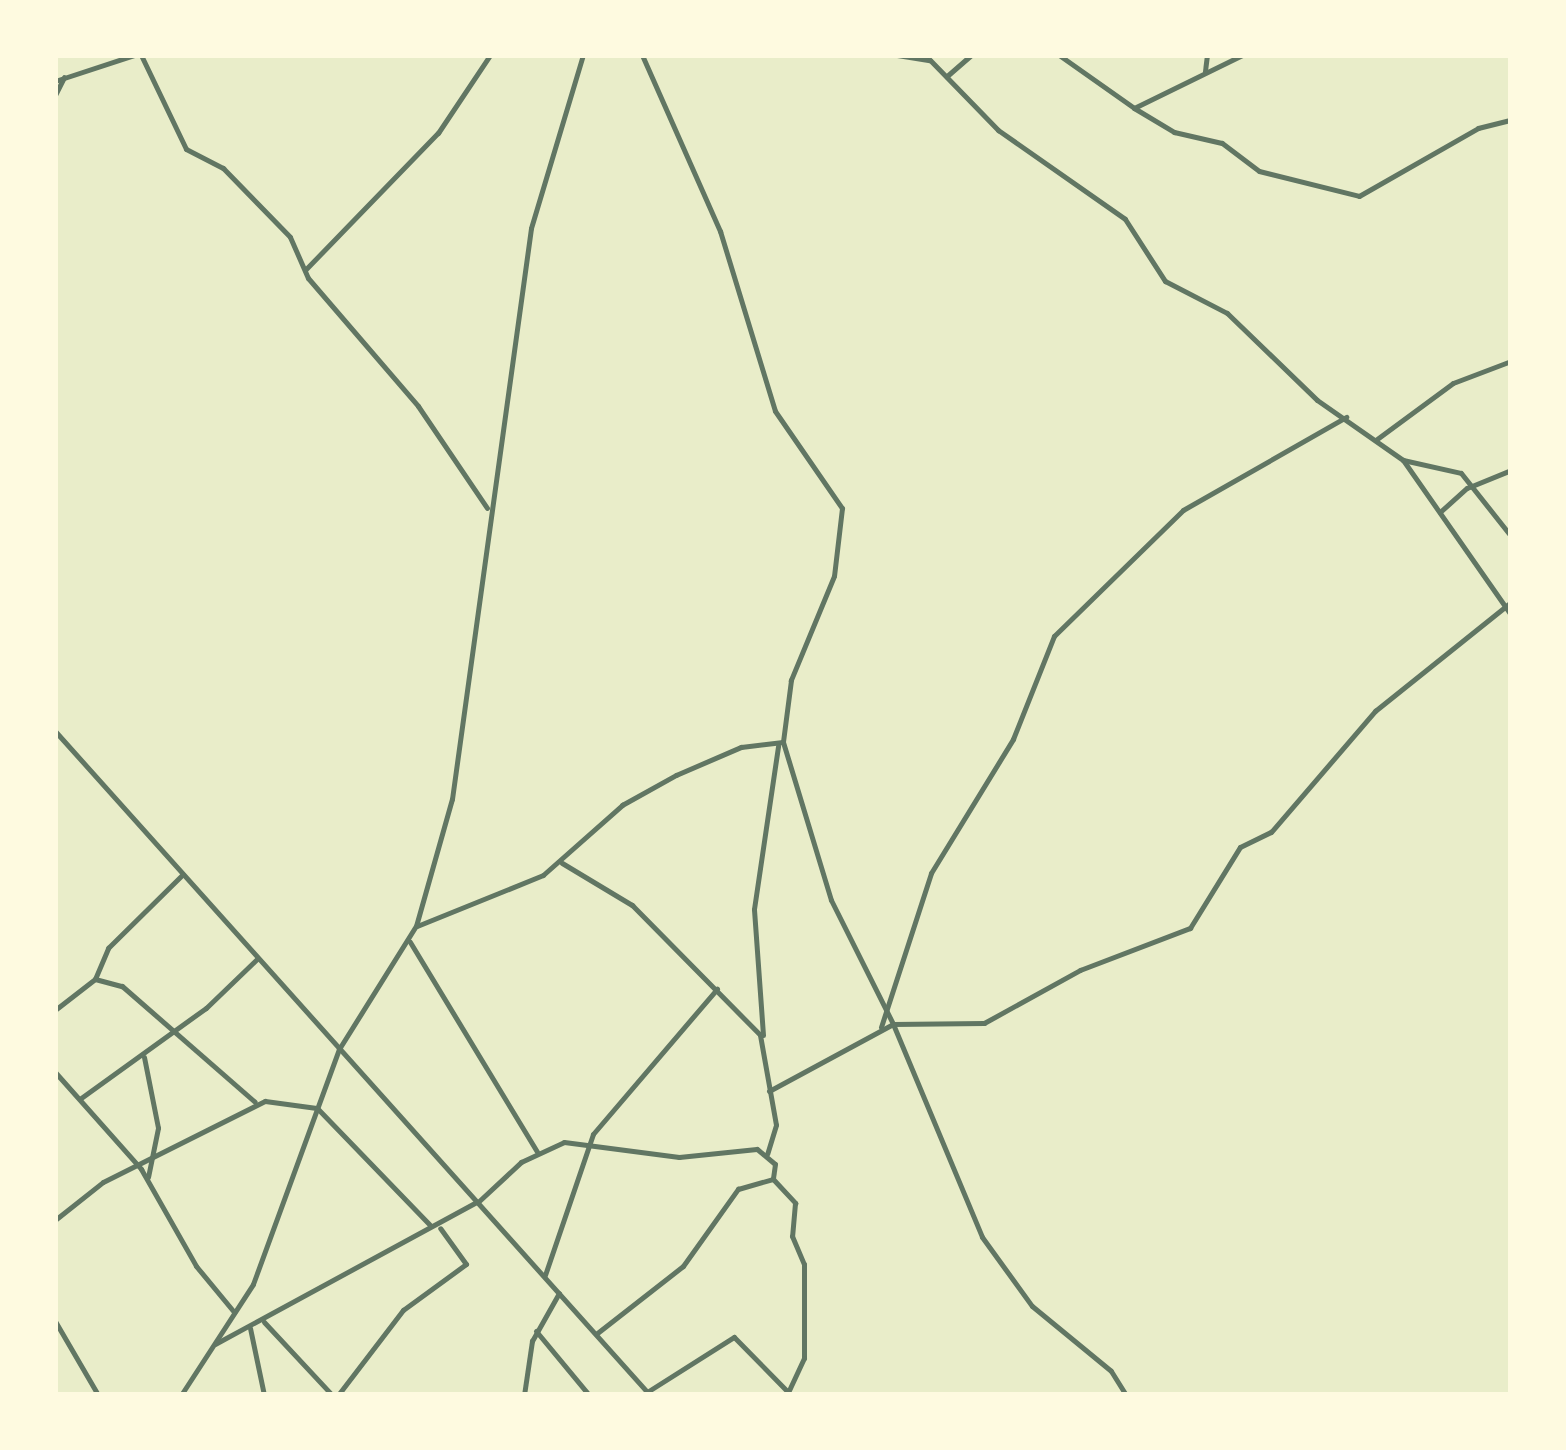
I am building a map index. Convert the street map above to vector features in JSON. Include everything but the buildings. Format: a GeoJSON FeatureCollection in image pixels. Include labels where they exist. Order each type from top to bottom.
{"type":"FeatureCollection","features":[{"type":"Feature","properties":{"kind":"street"},"geometry":{"type":"LineString","coordinates":[[55,81],[132,55],[186,149],[223,168],[272,217],[306,270],[487,508]]}},
{"type":"Feature","properties":{"kind":"street"},"geometry":{"type":"LineString","coordinates":[[306,270],[430,143],[490,55]]}},
{"type":"Feature","properties":{"kind":"street"},"geometry":{"type":"LineString","coordinates":[[182,1395],[234,1312],[338,1049],[410,942],[416,926],[452,799],[487,508],[530,228],[584,55]]}},
{"type":"Feature","properties":{"kind":"street"},"geometry":{"type":"LineString","coordinates":[[55,731],[648,1393],[734,1337],[788,1394],[804,1358],[804,1264],[792,1236],[795,1203],[774,1179],[766,1154],[776,1125],[762,1038],[754,909],[790,680],[834,576],[842,508],[775,411],[720,231],[642,55]]}},
{"type":"Feature","properties":{"kind":"street"},"geometry":{"type":"LineString","coordinates":[[896,55],[927,57],[998,130],[1125,219],[1165,281],[1227,313],[1346,418],[1403,460],[1508,603],[1511,614]]}},
{"type":"Feature","properties":{"kind":"street"},"geometry":{"type":"LineString","coordinates":[[946,76],[972,55]]}},
{"type":"Feature","properties":{"kind":"street"},"geometry":{"type":"LineString","coordinates":[[1060,55],[1174,132],[1222,144],[1268,174],[1360,196],[1478,128],[1511,120]]}},
{"type":"Feature","properties":{"kind":"street"},"geometry":{"type":"LineString","coordinates":[[1205,71],[1207,55]]}},
{"type":"Feature","properties":{"kind":"street"},"geometry":{"type":"LineString","coordinates":[[1134,108],[1242,55]]}},
{"type":"Feature","properties":{"kind":"street"},"geometry":{"type":"LineString","coordinates":[[55,95],[64,78]]}},
{"type":"Feature","properties":{"kind":"street"},"geometry":{"type":"LineString","coordinates":[[1377,440],[1452,383],[1511,361]]}},
{"type":"Feature","properties":{"kind":"street"},"geometry":{"type":"LineString","coordinates":[[882,1027],[931,872],[1013,739],[1054,636],[1183,510],[1346,418]]}},
{"type":"Feature","properties":{"kind":"street"},"geometry":{"type":"LineString","coordinates":[[1403,460],[1452,468],[1474,484],[1511,536]]}},
{"type":"Feature","properties":{"kind":"street"},"geometry":{"type":"LineString","coordinates":[[1440,512],[1474,484],[1511,470]]}},
{"type":"Feature","properties":{"kind":"street"},"geometry":{"type":"LineString","coordinates":[[769,1092],[882,1027],[984,1023],[1080,970],[1190,928],[1240,846],[1271,832],[1374,711],[1508,603]]}},
{"type":"Feature","properties":{"kind":"street"},"geometry":{"type":"LineString","coordinates":[[416,926],[457,916],[562,862],[630,799],[729,750],[780,744]]}},
{"type":"Feature","properties":{"kind":"street"},"geometry":{"type":"LineString","coordinates":[[780,744],[826,887],[894,1024],[982,1237],[1032,1306],[1120,1379],[1126,1395]]}},
{"type":"Feature","properties":{"kind":"street"},"geometry":{"type":"LineString","coordinates":[[562,862],[632,905],[762,1038]]}},
{"type":"Feature","properties":{"kind":"street"},"geometry":{"type":"LineString","coordinates":[[55,1010],[95,978],[108,948],[183,874]]}},
{"type":"Feature","properties":{"kind":"street"},"geometry":{"type":"LineString","coordinates":[[410,942],[538,1153]]}},
{"type":"Feature","properties":{"kind":"street"},"geometry":{"type":"LineString","coordinates":[[81,1098],[145,1054],[257,959]]}},
{"type":"Feature","properties":{"kind":"street"},"geometry":{"type":"LineString","coordinates":[[95,978],[122,986],[170,1032],[256,1102],[317,1108],[435,1226],[466,1264],[403,1310],[335,1395],[264,1322]]}},
{"type":"Feature","properties":{"kind":"street"},"geometry":{"type":"LineString","coordinates":[[706,995],[709,983]]}},
{"type":"Feature","properties":{"kind":"street"},"geometry":{"type":"LineString","coordinates":[[544,1277],[591,1144],[616,1099],[706,995],[717,989]]}},
{"type":"Feature","properties":{"kind":"street"},"geometry":{"type":"LineString","coordinates":[[145,1054],[158,1128],[148,1179]]}},
{"type":"Feature","properties":{"kind":"street"},"geometry":{"type":"LineString","coordinates":[[55,1072],[148,1179],[196,1266],[234,1312]]}},
{"type":"Feature","properties":{"kind":"street"},"geometry":{"type":"LineString","coordinates":[[55,1220],[137,1166],[151,1162],[256,1102]]}},
{"type":"Feature","properties":{"kind":"street"},"geometry":{"type":"LineString","coordinates":[[213,1346],[264,1322],[368,1253],[435,1226],[477,1202],[538,1153],[591,1144],[679,1157],[766,1154]]}},
{"type":"Feature","properties":{"kind":"street"},"geometry":{"type":"LineString","coordinates":[[596,1334],[683,1266],[738,1189],[774,1179]]}},
{"type":"Feature","properties":{"kind":"street"},"geometry":{"type":"LineString","coordinates":[[524,1395],[536,1331],[559,1293]]}},
{"type":"Feature","properties":{"kind":"street"},"geometry":{"type":"LineString","coordinates":[[55,1321],[98,1395]]}},
{"type":"Feature","properties":{"kind":"street"},"geometry":{"type":"LineString","coordinates":[[250,1328],[264,1395]]}},
{"type":"Feature","properties":{"kind":"street"},"geometry":{"type":"LineString","coordinates":[[536,1331],[590,1395]]}},
{"type":"Feature","properties":{"kind":"street"},"geometry":{"type":"LineString","coordinates":[[955,1395],[1017,1395]]}}]}
